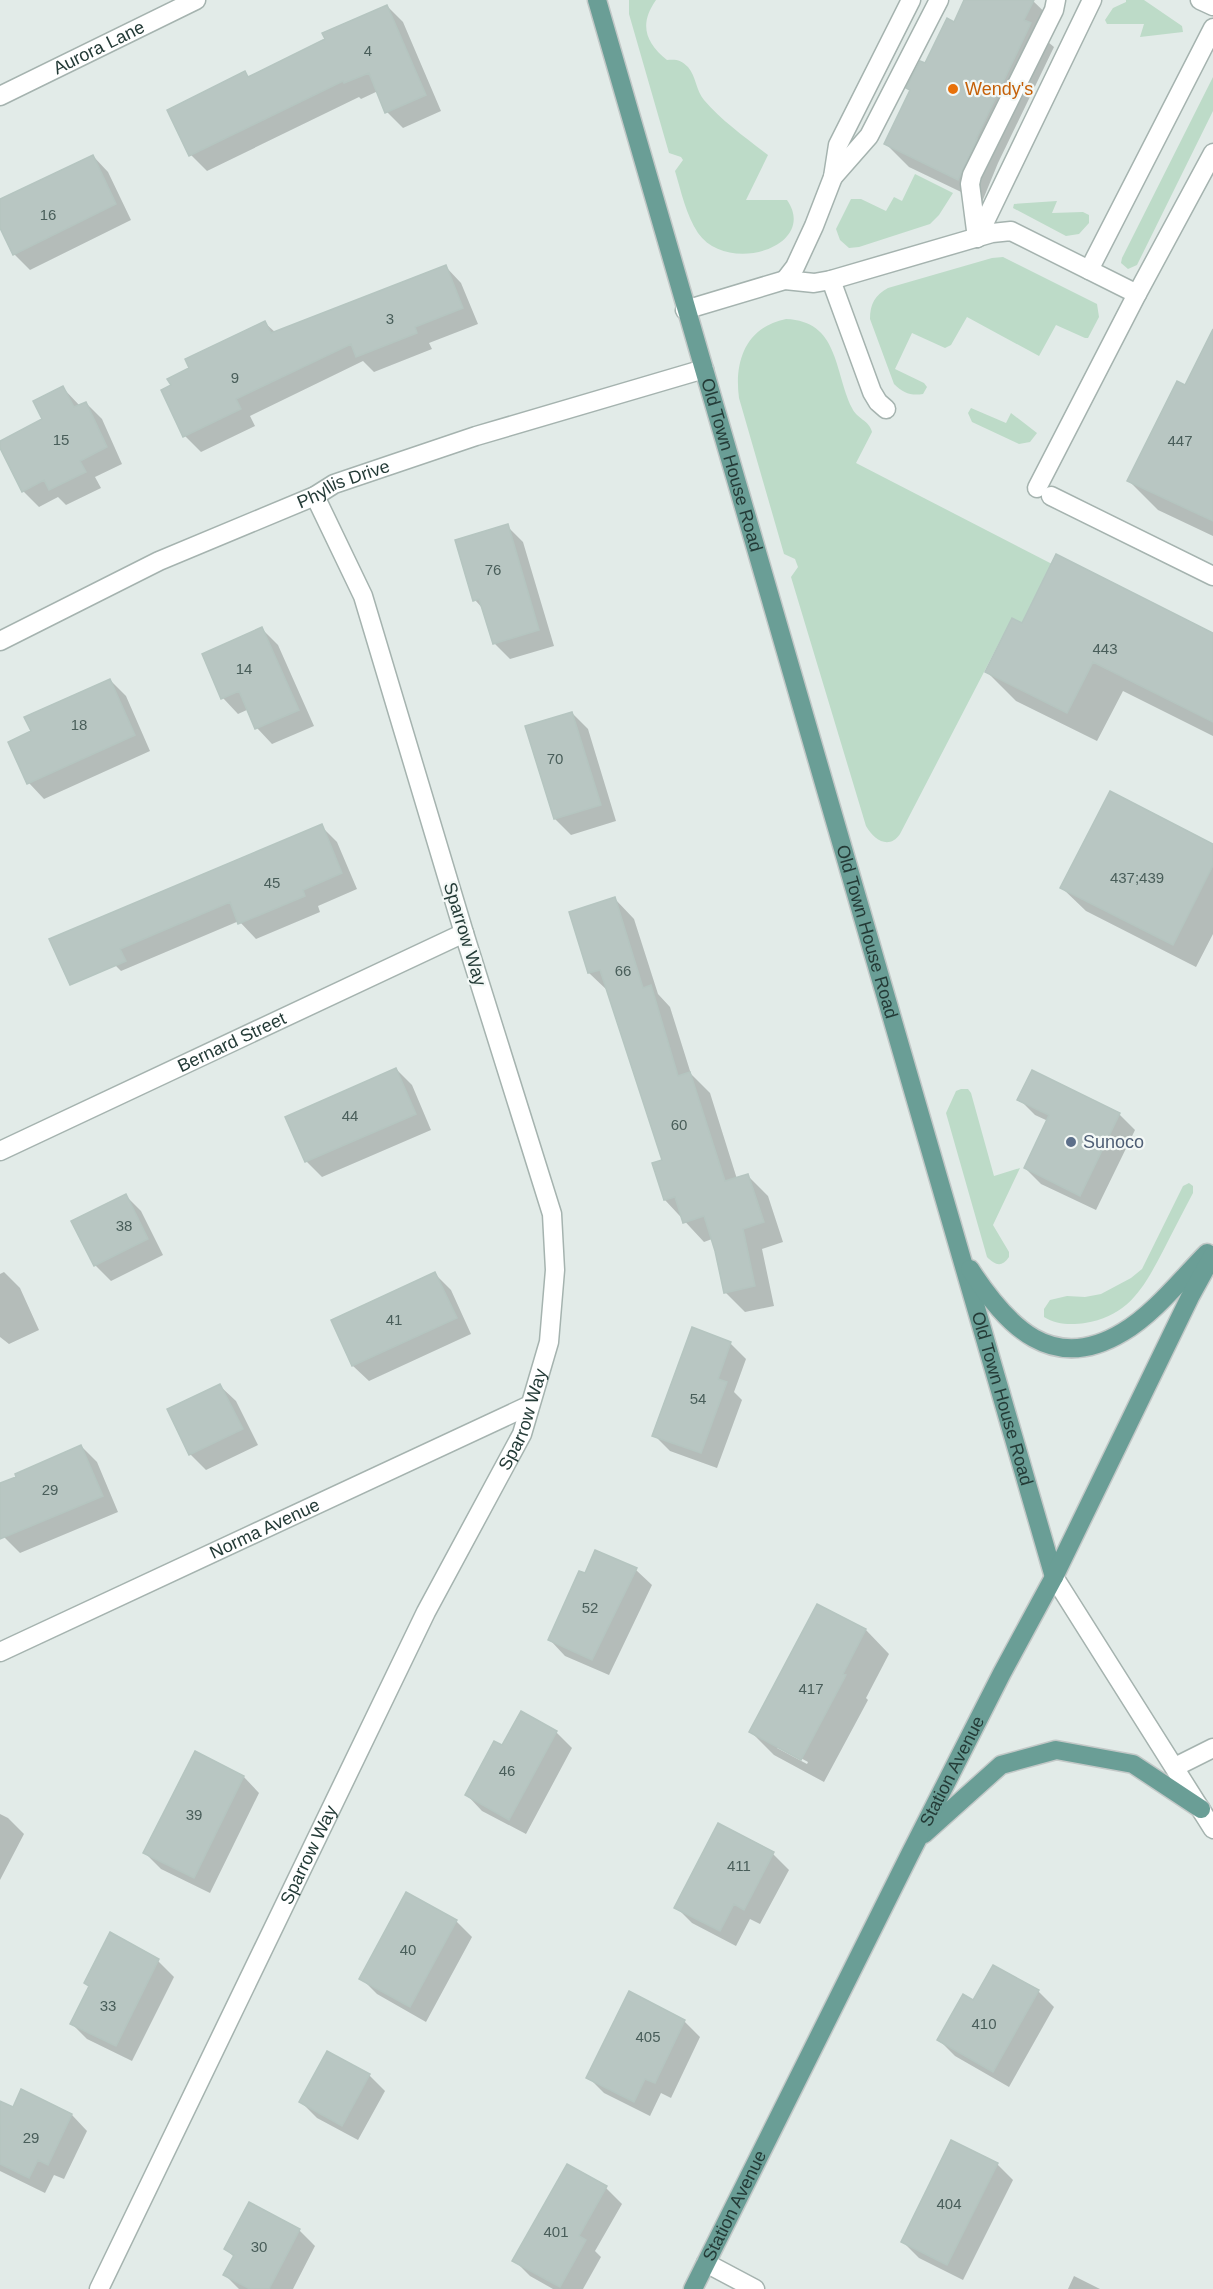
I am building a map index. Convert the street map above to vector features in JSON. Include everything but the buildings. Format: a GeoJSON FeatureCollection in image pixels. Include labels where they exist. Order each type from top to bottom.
{"type":"FeatureCollection","features":[{"type":"Feature","properties":{"kind":"main road","name":"Old Town House Road"},"geometry":{"type":"LineString","coordinates":[[597,0],[1054,1577]]}},
{"type":"Feature","properties":{"kind":"main road"},"geometry":{"type":"LineString","coordinates":[[959,1253],[991,1301],[1017,1328],[1035,1340],[1059,1348],[1081,1347],[1106,1341],[1124,1331],[1212,1258]]}},
{"type":"Feature","properties":{"kind":"main road","name":"Station Avenue"},"geometry":{"type":"LineString","coordinates":[[693,2289],[916,1842],[1054,1577],[1190,1297],[1212,1258]]}},
{"type":"Feature","properties":{"kind":"main road"},"geometry":{"type":"LineString","coordinates":[[916,1842],[1001,1765],[1056,1750],[1133,1764],[1201,1809]]}},
{"type":"Feature","properties":{"kind":"street","name":"Aurora Lane"},"geometry":{"type":"LineString","coordinates":[[0,96],[195,0]]}},
{"type":"Feature","properties":{"kind":"street"},"geometry":{"type":"LineString","coordinates":[[785,280],[801,254],[833,177],[838,145],[911,0]]}},
{"type":"Feature","properties":{"kind":"street"},"geometry":{"type":"LineString","coordinates":[[833,177],[869,136],[939,0]]}},
{"type":"Feature","properties":{"kind":"street"},"geometry":{"type":"LineString","coordinates":[[977,238],[970,184],[972,175],[1054,10],[1056,0]]}},
{"type":"Feature","properties":{"kind":"street"},"geometry":{"type":"LineString","coordinates":[[977,238],[1092,0]]}},
{"type":"Feature","properties":{"kind":"street"},"geometry":{"type":"LineString","coordinates":[[1200,0],[1213,6]]}},
{"type":"Feature","properties":{"kind":"street"},"geometry":{"type":"LineString","coordinates":[[1089,270],[1213,28]]}},
{"type":"Feature","properties":{"kind":"street"},"geometry":{"type":"LineString","coordinates":[[1213,153],[1137,294],[1044,492],[1213,576]]}},
{"type":"Feature","properties":{"kind":"street"},"geometry":{"type":"LineString","coordinates":[[686,310],[785,280],[814,283],[831,280],[1001,231],[1011,231],[1137,294]]}},
{"type":"Feature","properties":{"kind":"street"},"geometry":{"type":"LineString","coordinates":[[831,280],[872,392],[886,409]]}},
{"type":"Feature","properties":{"kind":"street","name":"Phyllis Drive"},"geometry":{"type":"LineString","coordinates":[[0,640],[159,561],[315,496],[334,484],[476,436],[704,369]]}},
{"type":"Feature","properties":{"kind":"street","name":"Sparrow Way"},"geometry":{"type":"LineString","coordinates":[[99,2289],[426,1612],[522,1434],[549,1342],[555,1270],[552,1214],[464,933],[363,596],[315,496]]}},
{"type":"Feature","properties":{"kind":"street","name":"Bernard Street"},"geometry":{"type":"LineString","coordinates":[[0,1151],[464,933]]}},
{"type":"Feature","properties":{"kind":"street","name":"Norma Avenue"},"geometry":{"type":"LineString","coordinates":[[0,1652],[530,1405]]}},
{"type":"Feature","properties":{"kind":"street","name":"Old Town House Road"},"geometry":{"type":"LineString","coordinates":[[1054,1577],[1213,1829]]}},
{"type":"Feature","properties":{"kind":"street"},"geometry":{"type":"LineString","coordinates":[[1174,1767],[1213,1748]]}},
{"type":"Feature","properties":{"kind":"street"},"geometry":{"type":"LineString","coordinates":[[705,2263],[755,2289]]}},
{"type":"Feature","properties":{"kind":"green space"},"geometry":{"type":"Polygon","coordinates":[[[629,0],[656,0],[647,17],[646,25],[649,39],[654,46],[667,60],[678,60],[688,67],[699,92],[711,108],[768,155],[746,200],[787,200],[794,216],[791,231],[781,242],[766,250],[748,254],[729,252],[712,246],[698,233],[687,211],[675,171],[683,160],[669,153],[629,14],[629,0]]]}},
{"type":"Feature","properties":{"kind":"green space"},"geometry":{"type":"Polygon","coordinates":[[[1126,0],[1144,0],[1182,26],[1183,32],[1140,37],[1144,24],[1107,24],[1105,20],[1113,8],[1126,0]]]}},
{"type":"Feature","properties":{"kind":"green space"},"geometry":{"type":"Polygon","coordinates":[[[1213,77],[1213,111],[1137,265],[1128,269],[1121,263],[1122,258],[1213,77]]]}},
{"type":"Feature","properties":{"kind":"green space"},"geometry":{"type":"Polygon","coordinates":[[[915,174],[953,193],[939,215],[930,224],[859,247],[849,248],[840,240],[836,229],[851,199],[861,199],[886,211],[894,197],[902,201],[915,174]]]}},
{"type":"Feature","properties":{"kind":"green space"},"geometry":{"type":"Polygon","coordinates":[[[1057,201],[1052,213],[1083,212],[1089,215],[1089,223],[1079,234],[1066,236],[1013,208],[1014,204],[1057,201]]]}},
{"type":"Feature","properties":{"kind":"green space"},"geometry":{"type":"Polygon","coordinates":[[[1003,257],[1097,304],[1099,317],[1088,338],[1056,325],[1039,356],[967,317],[951,345],[945,348],[912,333],[895,369],[924,383],[927,387],[923,394],[915,395],[897,387],[870,319],[872,304],[877,297],[888,288],[992,258],[1003,257]]]}},
{"type":"Feature","properties":{"kind":"green space"},"geometry":{"type":"Polygon","coordinates":[[[786,319],[803,322],[816,329],[825,338],[832,350],[852,408],[872,432],[856,463],[1052,564],[1022,623],[1012,618],[900,834],[896,839],[887,842],[877,839],[866,826],[791,577],[798,567],[795,559],[784,554],[739,398],[739,371],[746,348],[761,330],[772,323],[786,319]]]}},
{"type":"Feature","properties":{"kind":"green space"},"geometry":{"type":"Polygon","coordinates":[[[971,408],[1006,423],[1011,413],[1037,433],[1030,442],[1019,444],[972,422],[968,413],[971,408]]]}},
{"type":"Feature","properties":{"kind":"green space"},"geometry":{"type":"Polygon","coordinates":[[[968,1089],[971,1093],[994,1176],[1020,1168],[993,1225],[1009,1252],[1009,1257],[1001,1264],[996,1264],[987,1257],[946,1113],[956,1091],[968,1089]]]}},
{"type":"Feature","properties":{"kind":"green space"},"geometry":{"type":"Polygon","coordinates":[[[1189,1183],[1193,1186],[1193,1193],[1163,1251],[1142,1288],[1124,1307],[1113,1314],[1085,1323],[1064,1324],[1044,1317],[1044,1309],[1050,1300],[1067,1296],[1085,1297],[1101,1294],[1131,1278],[1142,1269],[1183,1186],[1189,1183]]]}},
{"type":"Feature","properties":{"kind":"place","name":"Wendy's"},"geometry":{"type":"Point","coordinates":[953,89]}},
{"type":"Feature","properties":{"kind":"place","name":"Sunoco"},"geometry":{"type":"Point","coordinates":[1071,1142]}}]}
